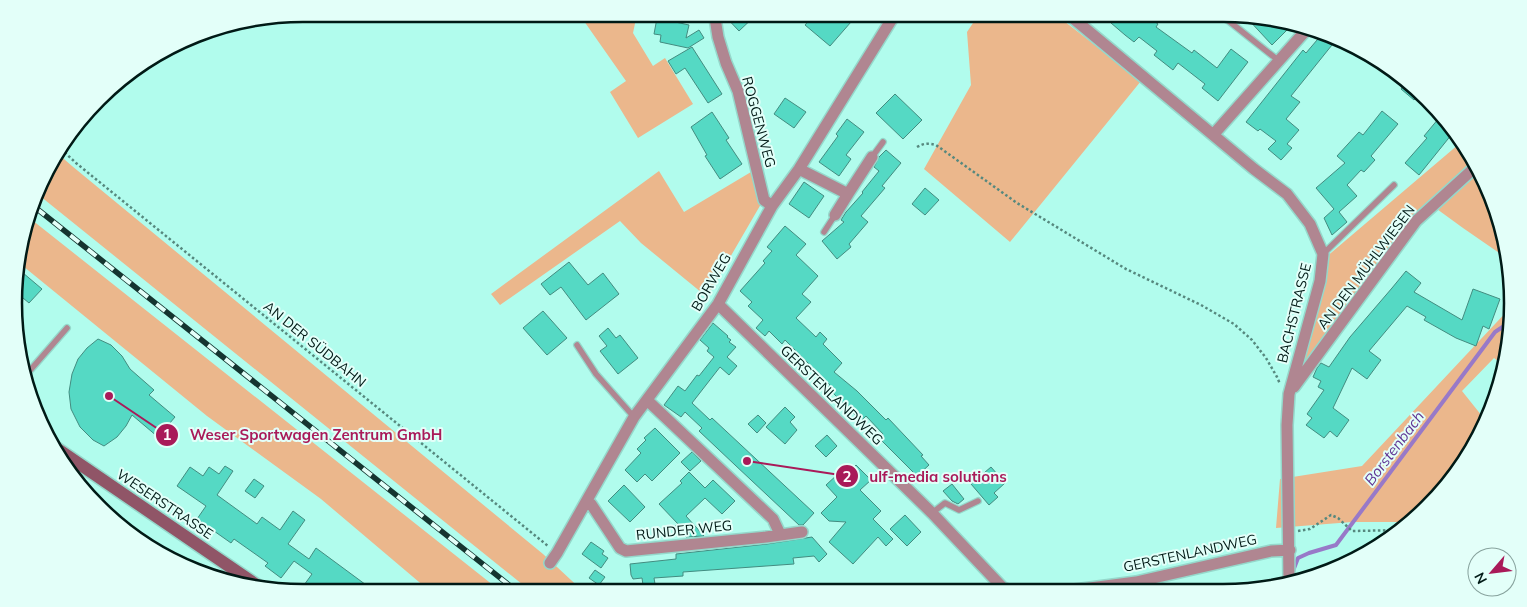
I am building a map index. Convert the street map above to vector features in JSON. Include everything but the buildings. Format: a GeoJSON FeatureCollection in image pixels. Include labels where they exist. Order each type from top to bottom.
{"type":"FeatureCollection","features":[{"type":"Feature","properties":{"kind":"street","name":"ROGGENWEG"},"geometry":{"type":"LineString","coordinates":[[716,22],[726,63],[738,91],[764,200],[772,206]]}},
{"type":"Feature","properties":{"kind":"street","name":"BORWEG"},"geometry":{"type":"LineString","coordinates":[[550,563],[634,417],[718,304],[772,206],[800,169],[890,22]]}},
{"type":"Feature","properties":{"kind":"street","name":"BACHSTRASSE"},"geometry":{"type":"LineString","coordinates":[[1078,22],[1287,194],[1310,224],[1323,254],[1320,281],[1289,394],[1287,425],[1289,577]]}},
{"type":"Feature","properties":{"kind":"street"},"geometry":{"type":"LineString","coordinates":[[1214,135],[1303,34]]}},
{"type":"Feature","properties":{"kind":"street"},"geometry":{"type":"LineString","coordinates":[[835,215],[872,157]]}},
{"type":"Feature","properties":{"kind":"street"},"geometry":{"type":"LineString","coordinates":[[800,169],[848,194]]}},
{"type":"Feature","properties":{"kind":"street","name":"AN DEN MÜHLWIESEN"},"geometry":{"type":"LineString","coordinates":[[1289,394],[1416,221],[1472,171]]}},
{"type":"Feature","properties":{"kind":"street","name":"GERSTENLANDWEG"},"geometry":{"type":"LineString","coordinates":[[718,304],[932,513],[999,584]]}},
{"type":"Feature","properties":{"kind":"street"},"geometry":{"type":"LineString","coordinates":[[646,400],[773,519],[780,534]]}},
{"type":"Feature","properties":{"kind":"street","name":"WESERSTRASSE"},"geometry":{"type":"LineString","coordinates":[[67,456],[247,579]]}},
{"type":"Feature","properties":{"kind":"street","name":"RUNDER WEG"},"geometry":{"type":"LineString","coordinates":[[586,502],[591,504],[620,548],[626,551],[802,532]]}},
{"type":"Feature","properties":{"kind":"street","name":"GERSTENLANDWEG"},"geometry":{"type":"LineString","coordinates":[[1121,584],[1271,551],[1290,550]]}},
{"type":"Feature","properties":{"kind":"lane"},"geometry":{"type":"LineString","coordinates":[[1230,22],[1279,61]]}},
{"type":"Feature","properties":{"kind":"lane"},"geometry":{"type":"LineString","coordinates":[[872,157],[883,142]]}},
{"type":"Feature","properties":{"kind":"lane"},"geometry":{"type":"LineString","coordinates":[[1323,254],[1394,185]]}},
{"type":"Feature","properties":{"kind":"lane"},"geometry":{"type":"LineString","coordinates":[[824,232],[835,215]]}},
{"type":"Feature","properties":{"kind":"lane"},"geometry":{"type":"LineString","coordinates":[[31,370],[67,328]]}},
{"type":"Feature","properties":{"kind":"lane"},"geometry":{"type":"LineString","coordinates":[[577,345],[596,374],[634,417]]}},
{"type":"Feature","properties":{"kind":"lane"},"geometry":{"type":"LineString","coordinates":[[932,513],[945,504],[959,510],[978,501]]}},
{"type":"Feature","properties":{"kind":"path"},"geometry":{"type":"LineString","coordinates":[[917,147],[930,143],[936,145],[1017,203],[1118,264],[1201,305],[1234,324],[1252,340],[1266,358],[1280,385]]}},
{"type":"Feature","properties":{"kind":"path","name":"AN DER SÜDBAHN"},"geometry":{"type":"LineString","coordinates":[[66,153],[91,176],[557,553]]}},
{"type":"Feature","properties":{"kind":"path"},"geometry":{"type":"LineString","coordinates":[[1289,532],[1310,529],[1331,515],[1338,518],[1352,531],[1389,530]]}},
{"type":"Feature","properties":{"kind":"shaded area"},"geometry":{"type":"Polygon","coordinates":[[[585,22],[635,22],[633,33],[653,66],[665,58],[693,104],[638,138],[610,92],[626,81],[585,22]]]}},
{"type":"Feature","properties":{"kind":"shaded area"},"geometry":{"type":"Polygon","coordinates":[[[974,22],[1065,22],[1141,81],[1010,242],[924,169],[971,85],[967,32],[974,22]]]}},
{"type":"Feature","properties":{"kind":"shaded area"},"geometry":{"type":"Polygon","coordinates":[[[1456,146],[1476,179],[1490,213],[1500,253],[1430,204],[1293,383],[1325,258],[1456,146]]]}},
{"type":"Feature","properties":{"kind":"shaded area"},"geometry":{"type":"Polygon","coordinates":[[[63,158],[543,554],[575,584],[522,584],[43,198],[63,158]]]}},
{"type":"Feature","properties":{"kind":"shaded area"},"geometry":{"type":"Polygon","coordinates":[[[659,171],[684,212],[751,172],[761,204],[707,297],[641,243],[620,221],[500,305],[491,294],[659,171]]]}},
{"type":"Feature","properties":{"kind":"shaded area"},"geometry":{"type":"Polygon","coordinates":[[[35,222],[492,584],[421,584],[321,499],[207,416],[25,268],[35,222]]]}},
{"type":"Feature","properties":{"kind":"shaded area"},"geometry":{"type":"Polygon","coordinates":[[[1504,314],[1498,361],[1494,358],[1462,391],[1481,415],[1476,428],[1446,475],[1409,515],[1400,522],[1352,522],[1276,528],[1280,479],[1362,466],[1504,314]]]}},
{"type":"Feature","properties":{"kind":"waterway","name":"Borstenbach"},"geometry":{"type":"LineString","coordinates":[[1293,571],[1298,558],[1336,545],[1495,332],[1504,326]]}},
{"type":"Feature","properties":{"kind":"railway"},"geometry":{"type":"LineString","coordinates":[[38,210],[508,584]]}},
{"type":"Feature","properties":{"kind":"place","name":"Weser Sportwagen Zentrum GmbH"},"geometry":{"type":"Point","coordinates":[109,396]}},
{"type":"Feature","properties":{"kind":"place","name":"ulf-media solutions"},"geometry":{"type":"Point","coordinates":[747,461]}}]}
